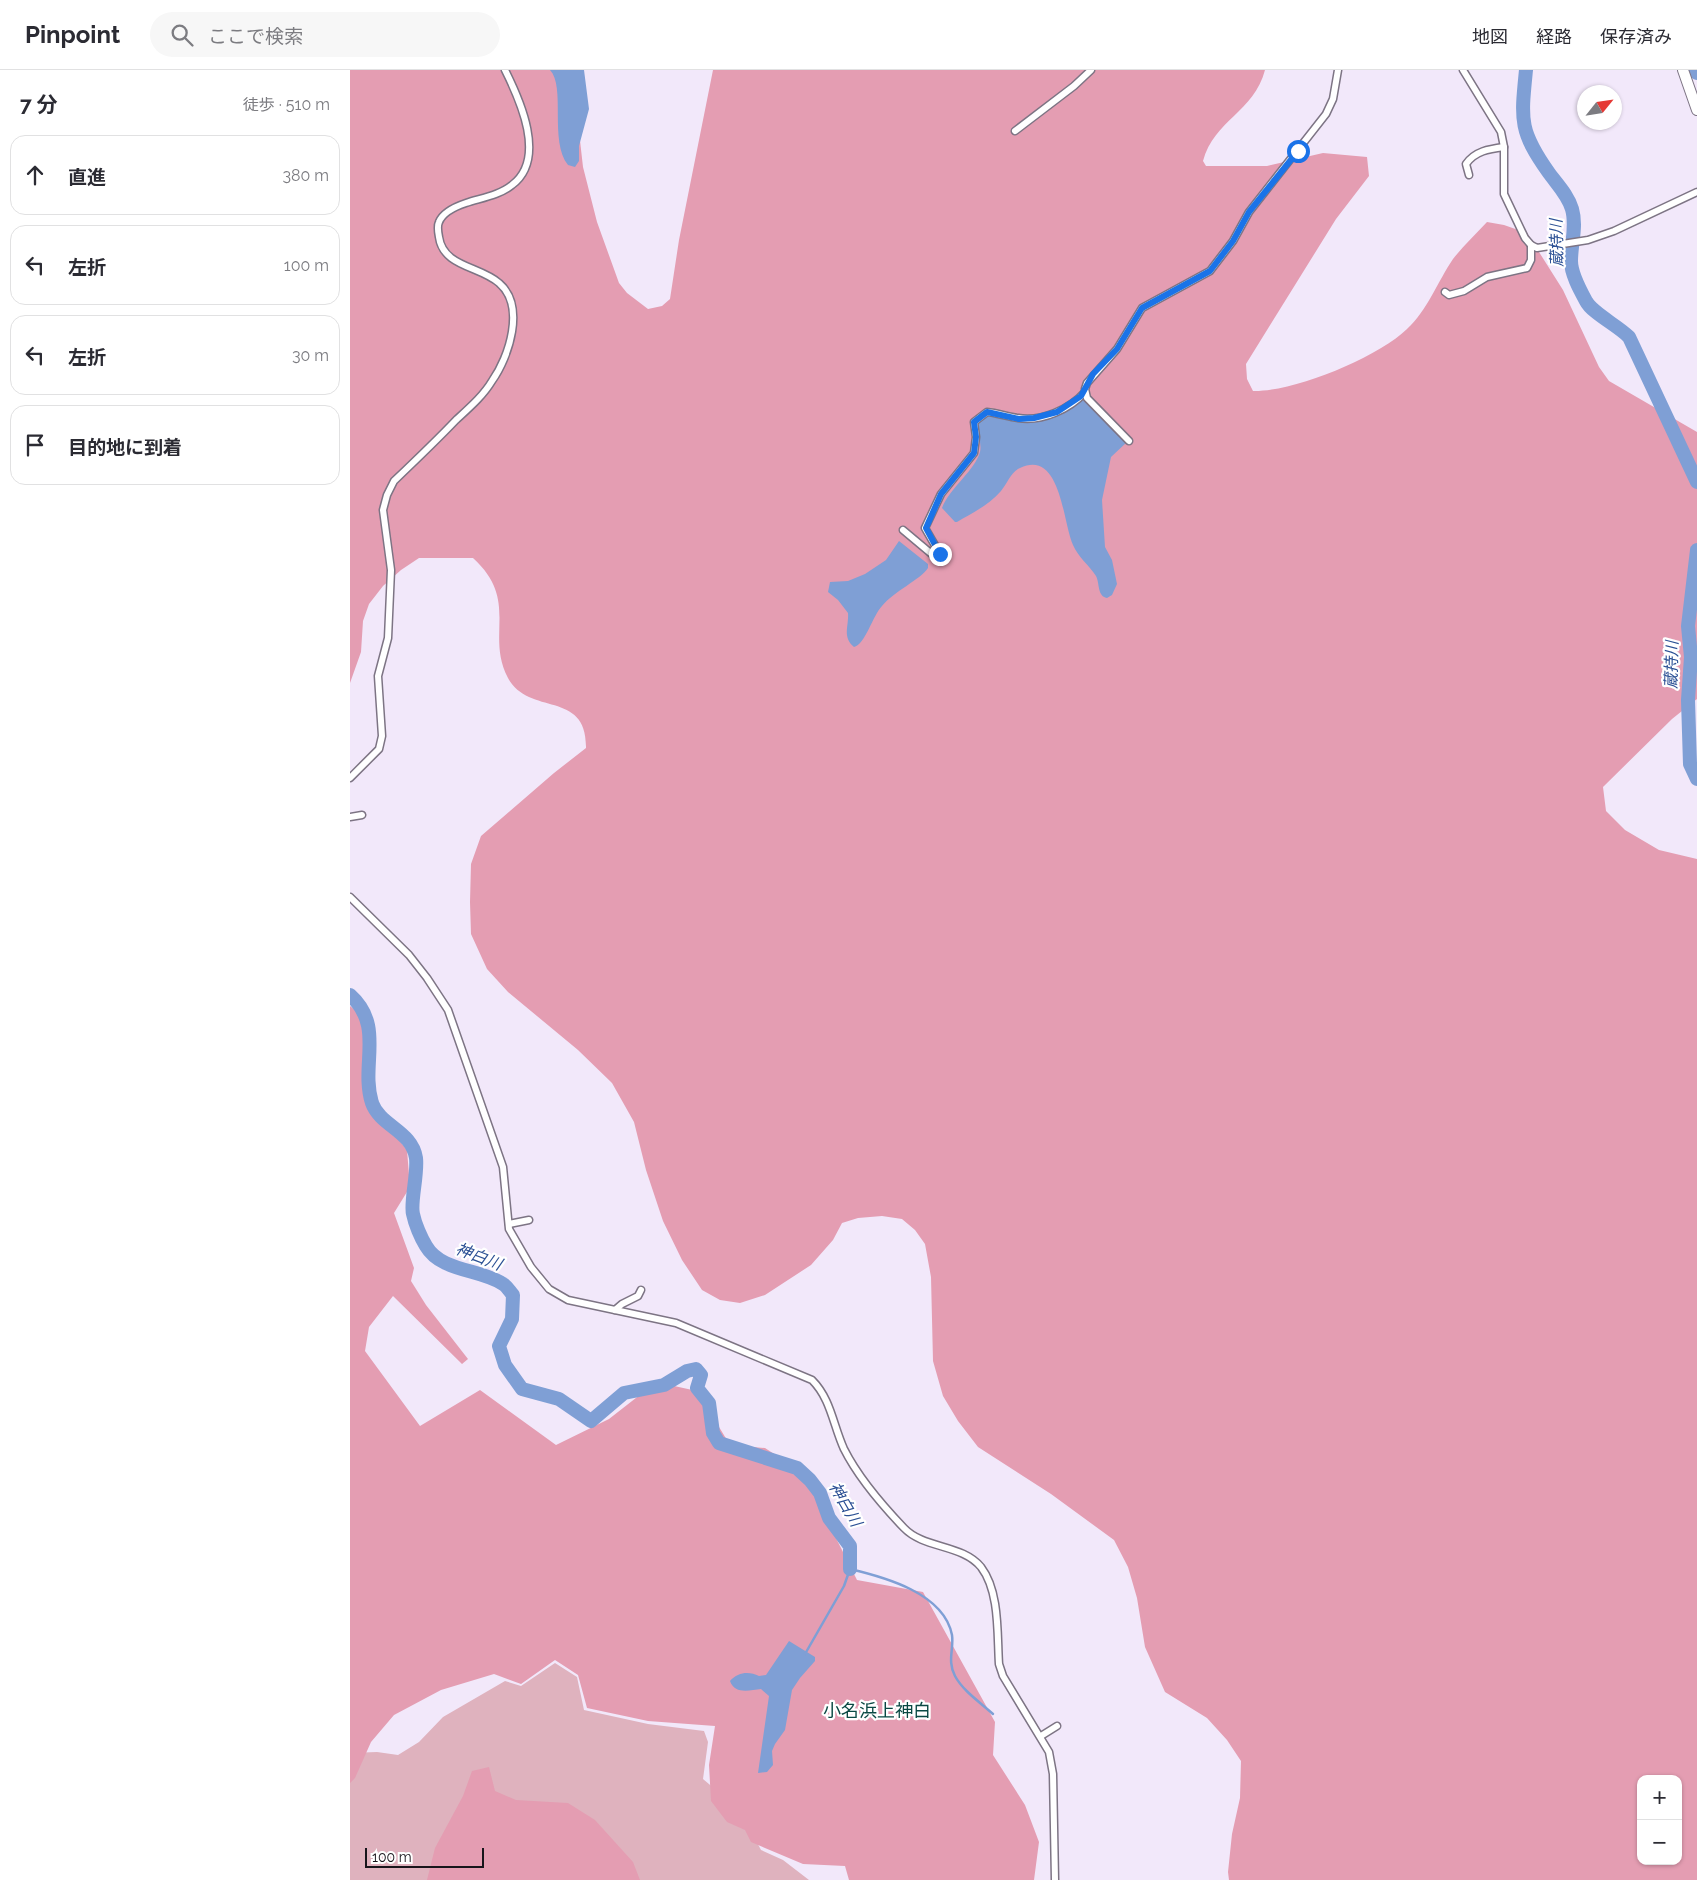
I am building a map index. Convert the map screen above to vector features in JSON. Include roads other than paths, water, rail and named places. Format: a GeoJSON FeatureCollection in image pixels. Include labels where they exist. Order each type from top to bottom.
{"type":"FeatureCollection","features":[{"type":"Feature","properties":{"kind":"main road"},"geometry":{"type":"LineString","coordinates":[[1683,70],[1697,110]]}},
{"type":"Feature","properties":{"kind":"street"},"geometry":{"type":"LineString","coordinates":[[350,778],[379,749],[382,736],[378,676],[388,638],[391,570],[383,510],[387,495],[394,481],[478,399],[493,381],[509,346],[512,309],[508,294],[499,282],[455,261],[448,255],[440,244],[438,232],[439,221],[446,213],[457,206],[511,186],[521,178],[527,163],[526,119],[505,70]]}},
{"type":"Feature","properties":{"kind":"street"},"geometry":{"type":"LineString","coordinates":[[1016,131],[1067,92],[1091,70]]}},
{"type":"Feature","properties":{"kind":"street"},"geometry":{"type":"LineString","coordinates":[[1129,441],[1087,398],[1085,392],[1087,383],[1117,349],[1142,308],[1154,300],[1203,277],[1223,255],[1249,212],[1326,114],[1333,99],[1338,70]]}},
{"type":"Feature","properties":{"kind":"street"},"geometry":{"type":"LineString","coordinates":[[1463,70],[1495,119],[1501,132],[1504,147],[1504,194],[1524,238],[1530,245],[1537,248],[1588,240],[1614,231],[1697,192]]}},
{"type":"Feature","properties":{"kind":"street"},"geometry":{"type":"LineString","coordinates":[[1469,175],[1466,164],[1474,156],[1489,149],[1504,147]]}},
{"type":"Feature","properties":{"kind":"street"},"geometry":{"type":"LineString","coordinates":[[1445,292],[1449,295],[1464,291],[1487,277],[1527,268],[1531,260],[1530,245]]}},
{"type":"Feature","properties":{"kind":"street"},"geometry":{"type":"LineString","coordinates":[[903,530],[940,561],[940,554],[926,528],[941,494],[974,453],[976,437],[974,422],[987,412],[1025,419],[1052,414],[1068,406],[1085,392]]}},
{"type":"Feature","properties":{"kind":"street"},"geometry":{"type":"LineString","coordinates":[[350,817],[362,815]]}},
{"type":"Feature","properties":{"kind":"street"},"geometry":{"type":"LineString","coordinates":[[350,897],[409,955],[448,1010],[503,1166],[509,1224],[516,1244],[531,1267],[549,1288],[558,1295],[577,1303],[660,1318],[676,1323],[802,1375],[817,1385],[827,1401],[844,1447],[855,1468],[905,1529],[918,1539],[956,1552],[980,1567],[991,1587],[1000,1664],[1004,1676],[1049,1752],[1053,1774],[1055,1880]]}},
{"type":"Feature","properties":{"kind":"street"},"geometry":{"type":"LineString","coordinates":[[509,1224],[529,1220]]}},
{"type":"Feature","properties":{"kind":"street"},"geometry":{"type":"LineString","coordinates":[[615,1310],[638,1296],[641,1290]]}},
{"type":"Feature","properties":{"kind":"street"},"geometry":{"type":"LineString","coordinates":[[1041,1736],[1057,1726]]}},
{"type":"Feature","properties":{"kind":"water"},"geometry":{"type":"Polygon","coordinates":[[[550,70],[584,70],[589,109],[579,146],[579,161],[575,167],[568,165],[562,155],[558,129],[557,89],[555,78],[550,70]]]}},
{"type":"Feature","properties":{"kind":"water"},"geometry":{"type":"Polygon","coordinates":[[[1082,399],[1127,442],[1111,457],[1102,500],[1105,547],[1112,560],[1117,584],[1112,595],[1107,598],[1102,595],[1099,589],[1096,576],[1073,545],[1058,491],[1052,478],[1044,469],[1034,465],[1020,468],[991,500],[957,522],[942,508],[979,455],[978,424],[980,420],[984,417],[993,416],[1018,421],[1035,420],[1082,399]]]}},
{"type":"Feature","properties":{"kind":"water"},"geometry":{"type":"Polygon","coordinates":[[[899,541],[928,564],[928,568],[887,601],[879,610],[862,641],[854,647],[847,635],[848,613],[838,600],[828,592],[830,582],[848,581],[865,574],[886,560],[899,541]]]}},
{"type":"Feature","properties":{"kind":"water"},"geometry":{"type":"Polygon","coordinates":[[[789,1641],[815,1657],[815,1661],[792,1690],[785,1730],[772,1751],[773,1765],[767,1772],[758,1773],[769,1696],[761,1689],[739,1690],[730,1681],[744,1673],[759,1676],[766,1675],[789,1641]]]}},
{"type":"Feature","properties":{"kind":"waterway","name":"蔵持川"},"geometry":{"type":"LineString","coordinates":[[1526,70],[1523,101],[1524,124],[1527,135],[1539,159],[1565,194],[1572,209],[1574,228],[1571,261],[1576,282],[1589,306],[1629,337],[1697,482]]}},
{"type":"Feature","properties":{"kind":"waterway","name":"蔵持川"},"geometry":{"type":"LineString","coordinates":[[1697,550],[1688,626],[1691,657],[1688,700],[1690,764],[1697,779]]}},
{"type":"Feature","properties":{"kind":"waterway","name":"神白川"},"geometry":{"type":"LineString","coordinates":[[350,995],[361,1007],[367,1020],[370,1046],[368,1074],[372,1103],[376,1111],[409,1141],[416,1158],[412,1209],[420,1235],[426,1246],[441,1261],[494,1279],[504,1285],[513,1295],[512,1319],[499,1346],[505,1365],[522,1389],[559,1399],[591,1421],[624,1393],[664,1385],[687,1371],[696,1369],[701,1375],[697,1388],[709,1403],[713,1433],[719,1443],[797,1468],[810,1480],[820,1493],[829,1518],[850,1546],[850,1569]]}},
{"type":"Feature","properties":{"kind":"waterway"},"geometry":{"type":"LineString","coordinates":[[805,1654],[844,1586],[850,1569],[895,1582],[925,1598],[947,1620],[952,1635],[951,1665],[955,1676],[967,1692],[993,1714]]}},
{"type":"Feature","properties":{"kind":"district","name":"小名浜上神白"},"geometry":{"type":"Point","coordinates":[877,1711]}}]}
